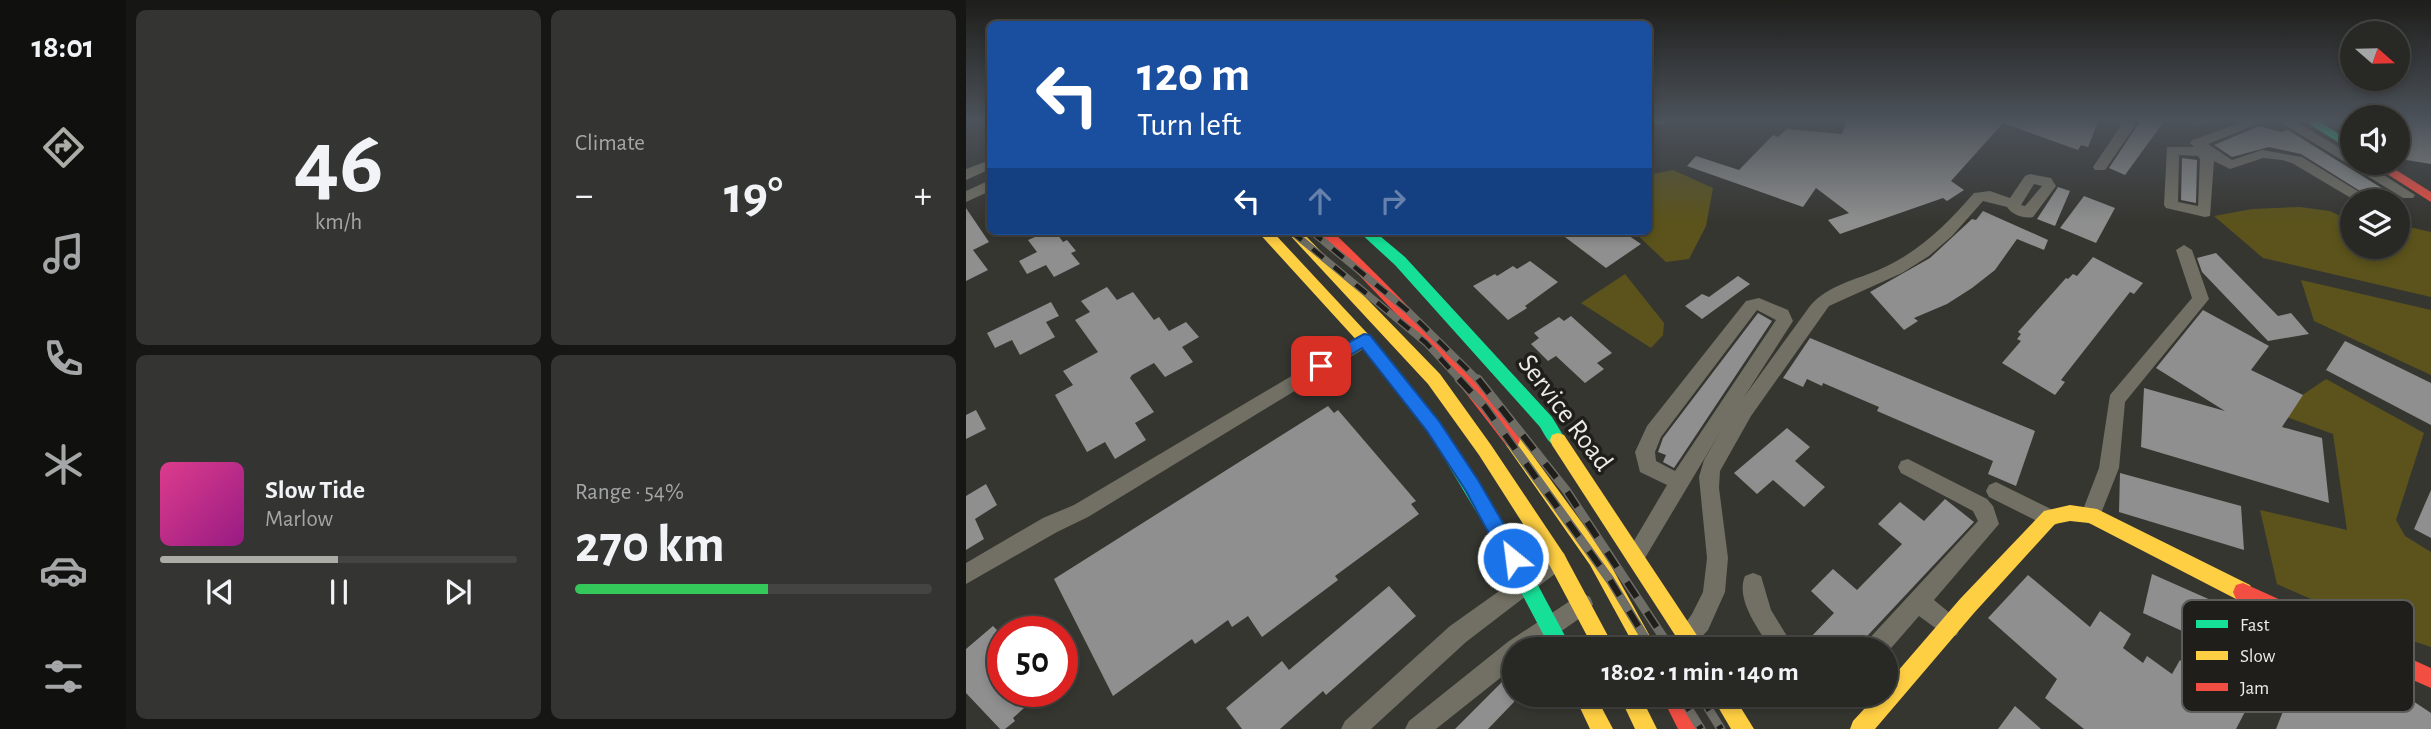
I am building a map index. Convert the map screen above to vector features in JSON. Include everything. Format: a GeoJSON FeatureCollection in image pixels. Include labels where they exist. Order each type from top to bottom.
{"type":"FeatureCollection","features":[{"type":"Feature","properties":{"kind":"main road"},"geometry":{"type":"LineString","coordinates":[[2389,175],[2413,196]]}},
{"type":"Feature","properties":{"kind":"main road"},"geometry":{"type":"LineString","coordinates":[[1268,235],[1361,337],[1433,426],[1472,486],[1556,637]]}},
{"type":"Feature","properties":{"kind":"main road"},"geometry":{"type":"LineString","coordinates":[[1297,235],[1434,379],[1485,450],[1557,560],[1599,637]]}},
{"type":"Feature","properties":{"kind":"main road"},"geometry":{"type":"LineString","coordinates":[[1328,235],[1391,295],[1454,365],[1509,435],[1597,559],[1640,637]]}},
{"type":"Feature","properties":{"kind":"main road","name":"Service Road"},"geometry":{"type":"LineString","coordinates":[[1370,235],[1400,261],[1546,422],[1689,637]]}},
{"type":"Feature","properties":{"kind":"main road"},"geometry":{"type":"LineString","coordinates":[[1378,242],[1389,235]]}},
{"type":"Feature","properties":{"kind":"main road"},"geometry":{"type":"LineString","coordinates":[[1861,729],[1949,627],[2050,518],[2070,513],[2091,515],[2259,600]]}},
{"type":"Feature","properties":{"kind":"main road"},"geometry":{"type":"LineString","coordinates":[[2414,670],[2431,678]]}},
{"type":"Feature","properties":{"kind":"main road"},"geometry":{"type":"LineString","coordinates":[[1590,707],[1602,729]]}},
{"type":"Feature","properties":{"kind":"main road"},"geometry":{"type":"LineString","coordinates":[[1635,707],[1646,729]]}},
{"type":"Feature","properties":{"kind":"main road"},"geometry":{"type":"LineString","coordinates":[[1678,707],[1690,729]]}},
{"type":"Feature","properties":{"kind":"main road"},"geometry":{"type":"LineString","coordinates":[[1729,707],[1744,729]]}},
{"type":"Feature","properties":{"kind":"street"},"geometry":{"type":"LineString","coordinates":[[2100,167],[2109,154]]}},
{"type":"Feature","properties":{"kind":"street"},"geometry":{"type":"LineString","coordinates":[[2170,154],[2170,200],[2174,207],[2205,212],[2207,159],[2202,154]]}},
{"type":"Feature","properties":{"kind":"street"},"geometry":{"type":"LineString","coordinates":[[2210,154],[2230,165],[2262,154]]}},
{"type":"Feature","properties":{"kind":"street"},"geometry":{"type":"LineString","coordinates":[[2262,154],[2297,160],[2347,189]]}},
{"type":"Feature","properties":{"kind":"street"},"geometry":{"type":"LineString","coordinates":[[2376,175],[2413,196]]}},
{"type":"Feature","properties":{"kind":"street"},"geometry":{"type":"LineString","coordinates":[[966,197],[987,186]]}},
{"type":"Feature","properties":{"kind":"street"},"geometry":{"type":"LineString","coordinates":[[1694,637],[1709,610],[1717,573],[1718,547],[1709,469],[1751,401],[1810,319],[1825,300],[1923,254],[1945,237],[1979,196],[1990,196],[2012,204]]}},
{"type":"Feature","properties":{"kind":"street"},"geometry":{"type":"LineString","coordinates":[[2091,515],[2109,468],[2116,400],[2201,299],[2184,250]]}},
{"type":"Feature","properties":{"kind":"street"},"geometry":{"type":"LineString","coordinates":[[1635,556],[1679,482],[1785,321],[1782,314],[1759,304],[1752,305],[1654,432],[1645,452],[1647,466],[1679,482]]}},
{"type":"Feature","properties":{"kind":"street"},"geometry":{"type":"LineString","coordinates":[[966,574],[1050,525],[1082,511],[1361,337]]}},
{"type":"Feature","properties":{"kind":"street"},"geometry":{"type":"LineString","coordinates":[[1886,637],[1989,524],[1986,512],[1980,505],[1908,467]]}},
{"type":"Feature","properties":{"kind":"street"},"geometry":{"type":"LineString","coordinates":[[1996,491],[2050,518]]}},
{"type":"Feature","properties":{"kind":"street"},"geometry":{"type":"LineString","coordinates":[[1356,728],[1458,634],[1557,560]]}},
{"type":"Feature","properties":{"kind":"street"},"geometry":{"type":"LineString","coordinates":[[1753,583],[1761,615],[1776,637]]}},
{"type":"Feature","properties":{"kind":"street"},"geometry":{"type":"LineString","coordinates":[[1919,602],[1949,627]]}},
{"type":"Feature","properties":{"kind":"street"},"geometry":{"type":"LineString","coordinates":[[1534,637],[1582,604]]}},
{"type":"Feature","properties":{"kind":"street"},"geometry":{"type":"LineString","coordinates":[[1417,729],[1502,660]]}},
{"type":"Feature","properties":{"kind":"shaded area"},"geometry":{"type":"Polygon","coordinates":[[[1673,170],[1713,188],[1706,226],[1689,259],[1666,262],[1637,235],[1652,235],[1652,174],[1673,170]]]}},
{"type":"Feature","properties":{"kind":"shaded area"},"geometry":{"type":"Polygon","coordinates":[[[2300,207],[2330,211],[2340,216],[2340,259],[2410,259],[2410,227],[2431,232],[2431,297],[2263,258],[2214,216],[2252,209],[2300,207]]]}},
{"type":"Feature","properties":{"kind":"shaded area"},"geometry":{"type":"Polygon","coordinates":[[[1625,274],[1664,323],[1663,335],[1651,348],[1581,303],[1625,274]]]}},
{"type":"Feature","properties":{"kind":"shaded area"},"geometry":{"type":"Polygon","coordinates":[[[2301,280],[2431,310],[2431,375],[2314,321],[2301,280]]]}},
{"type":"Feature","properties":{"kind":"shaded area"},"geometry":{"type":"Polygon","coordinates":[[[2326,379],[2424,433],[2396,520],[2405,536],[2431,552],[2431,647],[2414,641],[2414,600],[2313,600],[2277,584],[2260,510],[2347,530],[2333,434],[2276,413],[2326,379]]]}},
{"type":"Feature","properties":{"kind":"building"},"geometry":{"type":"Polygon","coordinates":[[[1755,154],[1975,154],[1951,181],[1964,190],[1947,201],[1943,198],[1840,234],[1828,220],[1849,213],[1816,188],[1803,207],[1687,166],[1696,156],[1739,170],[1755,154]]]}},
{"type":"Feature","properties":{"kind":"building"},"geometry":{"type":"Polygon","coordinates":[[[2118,154],[2140,154],[2125,175],[2109,168],[2118,154]]]}},
{"type":"Feature","properties":{"kind":"building"},"geometry":{"type":"Polygon","coordinates":[[[2301,154],[2327,154],[2340,162],[2340,175],[2361,175],[2383,189],[2357,189],[2301,154]]]}},
{"type":"Feature","properties":{"kind":"building"},"geometry":{"type":"Polygon","coordinates":[[[2410,154],[2431,154],[2431,164],[2410,161],[2410,154]]]}},
{"type":"Feature","properties":{"kind":"building"},"geometry":{"type":"Polygon","coordinates":[[[2182,158],[2197,160],[2196,203],[2181,200],[2182,158]]]}},
{"type":"Feature","properties":{"kind":"building"},"geometry":{"type":"Polygon","coordinates":[[[2058,187],[2070,191],[2055,226],[2037,219],[2058,187]]]}},
{"type":"Feature","properties":{"kind":"building"},"geometry":{"type":"Polygon","coordinates":[[[2084,196],[2115,208],[2096,243],[2060,228],[2084,196]]]}},
{"type":"Feature","properties":{"kind":"building"},"geometry":{"type":"Polygon","coordinates":[[[966,208],[989,242],[973,250],[988,270],[966,281],[966,208]]]}},
{"type":"Feature","properties":{"kind":"building"},"geometry":{"type":"Polygon","coordinates":[[[1983,211],[2048,240],[2044,250],[2017,239],[1995,270],[1947,304],[1914,318],[1918,321],[1904,330],[1870,292],[1930,258],[1983,211]]]}},
{"type":"Feature","properties":{"kind":"building"},"geometry":{"type":"Polygon","coordinates":[[[1040,235],[1058,235],[1063,242],[1067,240],[1076,251],[1071,253],[1080,264],[1054,277],[1046,265],[1027,274],[1019,261],[1037,252],[1028,240],[1040,235]]]}},
{"type":"Feature","properties":{"kind":"building"},"geometry":{"type":"Polygon","coordinates":[[[1562,235],[1628,235],[1641,244],[1606,268],[1562,235]]]}},
{"type":"Feature","properties":{"kind":"building"},"geometry":{"type":"Polygon","coordinates":[[[2216,253],[2278,316],[2291,313],[2309,334],[2268,341],[2202,272],[2197,258],[2216,253]]]}},
{"type":"Feature","properties":{"kind":"building"},"geometry":{"type":"Polygon","coordinates":[[[2093,257],[2143,283],[2134,294],[2130,292],[2061,380],[2065,382],[2055,395],[2002,363],[2021,341],[2017,339],[2021,334],[2018,332],[2066,278],[2073,274],[2077,276],[2093,257]]]}},
{"type":"Feature","properties":{"kind":"building"},"geometry":{"type":"Polygon","coordinates":[[[1530,261],[1558,282],[1508,320],[1473,286],[1513,266],[1517,269],[1530,261]]]}},
{"type":"Feature","properties":{"kind":"building"},"geometry":{"type":"Polygon","coordinates":[[[1738,276],[1750,284],[1702,319],[1685,306],[1702,294],[1709,297],[1738,276]]]}},
{"type":"Feature","properties":{"kind":"building"},"geometry":{"type":"Polygon","coordinates":[[[1107,287],[1117,300],[1133,292],[1154,320],[1159,317],[1169,331],[1186,322],[1199,337],[1182,347],[1193,362],[1165,377],[1154,363],[1132,375],[1130,378],[1154,412],[1135,423],[1146,440],[1115,459],[1105,442],[1087,452],[1055,395],[1073,385],[1063,371],[1098,352],[1075,320],[1090,312],[1081,301],[1107,287]]]}},
{"type":"Feature","properties":{"kind":"building"},"geometry":{"type":"Polygon","coordinates":[[[1051,302],[1059,316],[1046,322],[1055,337],[1020,355],[1012,340],[995,348],[987,333],[1051,302]]]}},
{"type":"Feature","properties":{"kind":"building"},"geometry":{"type":"Polygon","coordinates":[[[2203,310],[2269,346],[2251,370],[2303,395],[2282,427],[2322,438],[2329,503],[2141,447],[2144,388],[2225,411],[2156,368],[2203,310]]]}},
{"type":"Feature","properties":{"kind":"building"},"geometry":{"type":"Polygon","coordinates":[[[1758,313],[1772,321],[1674,468],[1663,462],[1666,455],[1658,452],[1663,438],[1758,313]]]}},
{"type":"Feature","properties":{"kind":"building"},"geometry":{"type":"Polygon","coordinates":[[[1571,316],[1612,353],[1597,363],[1604,369],[1585,383],[1556,356],[1548,361],[1531,344],[1539,338],[1534,333],[1559,317],[1564,321],[1571,316]]]}},
{"type":"Feature","properties":{"kind":"building"},"geometry":{"type":"Polygon","coordinates":[[[1810,338],[2035,431],[2016,486],[1988,474],[1993,461],[1877,411],[1879,407],[1823,383],[1822,386],[1807,379],[1803,387],[1783,378],[1810,338]]]}},
{"type":"Feature","properties":{"kind":"building"},"geometry":{"type":"Polygon","coordinates":[[[2345,341],[2431,383],[2431,425],[2326,370],[2345,341]]]}},
{"type":"Feature","properties":{"kind":"building"},"geometry":{"type":"Polygon","coordinates":[[[1328,406],[1334,413],[1338,410],[1416,501],[1411,504],[1419,514],[1335,576],[1338,580],[1262,637],[1248,616],[1232,627],[1228,620],[1195,644],[1192,639],[1113,696],[1078,627],[1078,616],[1073,616],[1054,579],[1328,406]]]}},
{"type":"Feature","properties":{"kind":"building"},"geometry":{"type":"Polygon","coordinates":[[[976,410],[986,429],[966,439],[966,415],[976,410]]]}},
{"type":"Feature","properties":{"kind":"building"},"geometry":{"type":"Polygon","coordinates":[[[1787,428],[1810,447],[1795,461],[1825,487],[1804,507],[1773,480],[1757,494],[1734,473],[1787,428]]]}},
{"type":"Feature","properties":{"kind":"building"},"geometry":{"type":"Polygon","coordinates":[[[2120,473],[2241,506],[2244,550],[2119,512],[2120,473]]]}},
{"type":"Feature","properties":{"kind":"building"},"geometry":{"type":"Polygon","coordinates":[[[986,484],[997,505],[975,519],[984,539],[966,550],[966,496],[986,484]]]}},
{"type":"Feature","properties":{"kind":"building"},"geometry":{"type":"Polygon","coordinates":[[[2431,490],[2431,538],[2414,529],[2431,490]]]}},
{"type":"Feature","properties":{"kind":"building"},"geometry":{"type":"Polygon","coordinates":[[[1945,499],[1974,522],[1866,637],[1811,637],[1834,613],[1811,591],[1833,569],[1857,590],[1902,544],[1878,524],[1900,502],[1924,521],[1945,499]]]}},
{"type":"Feature","properties":{"kind":"building"},"geometry":{"type":"Polygon","coordinates":[[[2152,574],[2211,600],[2182,600],[2182,631],[2143,613],[2152,574]]]}},
{"type":"Feature","properties":{"kind":"building"},"geometry":{"type":"Polygon","coordinates":[[[2028,575],[2090,627],[2100,611],[2131,634],[2123,648],[2143,663],[2147,656],[2172,674],[2180,660],[2182,661],[2182,712],[2245,712],[2236,729],[2084,729],[2045,698],[2057,679],[1988,618],[2028,575]]]}},
{"type":"Feature","properties":{"kind":"building"},"geometry":{"type":"Polygon","coordinates":[[[1389,586],[1416,616],[1326,695],[1323,691],[1280,729],[1242,729],[1226,708],[1282,661],[1289,670],[1389,586]]]}},
{"type":"Feature","properties":{"kind":"building"},"geometry":{"type":"Polygon","coordinates":[[[987,631],[987,707],[1025,707],[1005,729],[1000,729],[966,693],[966,649],[987,631]]]}},
{"type":"Feature","properties":{"kind":"building"},"geometry":{"type":"Polygon","coordinates":[[[1502,682],[1502,707],[1509,707],[1488,729],[1455,729],[1502,682]]]}},
{"type":"Feature","properties":{"kind":"building"},"geometry":{"type":"Polygon","coordinates":[[[2414,702],[2431,713],[2431,729],[2276,729],[2283,712],[2414,712],[2414,702]]]}},
{"type":"Feature","properties":{"kind":"building"},"geometry":{"type":"Polygon","coordinates":[[[2015,706],[2041,729],[1998,729],[2015,706]]]}},
{"type":"Feature","properties":{"kind":"railway"},"geometry":{"type":"LineString","coordinates":[[1296,235],[1426,343],[1461,381]]}},
{"type":"Feature","properties":{"kind":"railway"},"geometry":{"type":"LineString","coordinates":[[1316,235],[1408,311],[1479,381]]}},
{"type":"Feature","properties":{"kind":"railway"},"geometry":{"type":"LineString","coordinates":[[1459,379],[1485,407],[1610,580],[1645,637]]}},
{"type":"Feature","properties":{"kind":"railway"},"geometry":{"type":"LineString","coordinates":[[1478,379],[1566,490],[1663,637]]}},
{"type":"Feature","properties":{"kind":"railway"},"geometry":{"type":"LineString","coordinates":[[1687,707],[1701,729]]}},
{"type":"Feature","properties":{"kind":"railway"},"geometry":{"type":"LineString","coordinates":[[1707,707],[1721,729]]}},
{"type":"Feature","properties":{"kind":"traffic: fast"},"geometry":{"type":"LineString","coordinates":[[1370,235],[1400,261],[1546,422],[1558,440]]}},
{"type":"Feature","properties":{"kind":"traffic: fast"},"geometry":{"type":"LineString","coordinates":[[1438,433],[1502,537],[1556,637]]}},
{"type":"Feature","properties":{"kind":"traffic: slow"},"geometry":{"type":"LineString","coordinates":[[1268,235],[1375,351],[1438,433]]}},
{"type":"Feature","properties":{"kind":"traffic: slow"},"geometry":{"type":"LineString","coordinates":[[1297,235],[1434,379],[1485,450],[1557,560],[1599,637]]}},
{"type":"Feature","properties":{"kind":"traffic: slow"},"geometry":{"type":"LineString","coordinates":[[1512,440],[1597,559],[1640,637]]}},
{"type":"Feature","properties":{"kind":"traffic: slow"},"geometry":{"type":"LineString","coordinates":[[1558,440],[1688,637]]}},
{"type":"Feature","properties":{"kind":"traffic: slow"},"geometry":{"type":"LineString","coordinates":[[1861,729],[1967,606],[2050,517],[2070,513],[2091,515],[2243,592]]}},
{"type":"Feature","properties":{"kind":"traffic: slow"},"geometry":{"type":"LineString","coordinates":[[1590,707],[1602,729]]}},
{"type":"Feature","properties":{"kind":"traffic: slow"},"geometry":{"type":"LineString","coordinates":[[1635,707],[1646,729]]}},
{"type":"Feature","properties":{"kind":"traffic: slow"},"geometry":{"type":"LineString","coordinates":[[1729,707],[1743,729]]}},
{"type":"Feature","properties":{"kind":"traffic: jam"},"geometry":{"type":"LineString","coordinates":[[2395,175],[2431,198]]}},
{"type":"Feature","properties":{"kind":"traffic: jam"},"geometry":{"type":"LineString","coordinates":[[1328,235],[1423,331],[1469,384],[1512,440]]}},
{"type":"Feature","properties":{"kind":"traffic: jam"},"geometry":{"type":"LineString","coordinates":[[2243,592],[2259,600]]}},
{"type":"Feature","properties":{"kind":"traffic: jam"},"geometry":{"type":"LineString","coordinates":[[2414,670],[2431,678]]}},
{"type":"Feature","properties":{"kind":"traffic: jam"},"geometry":{"type":"LineString","coordinates":[[1678,707],[1690,729]]}},
{"type":"Feature","properties":{"kind":"route"},"geometry":{"type":"LineString","coordinates":[[1321,366],[1364,340],[1433,426],[1472,486],[1513,558]]}}]}
